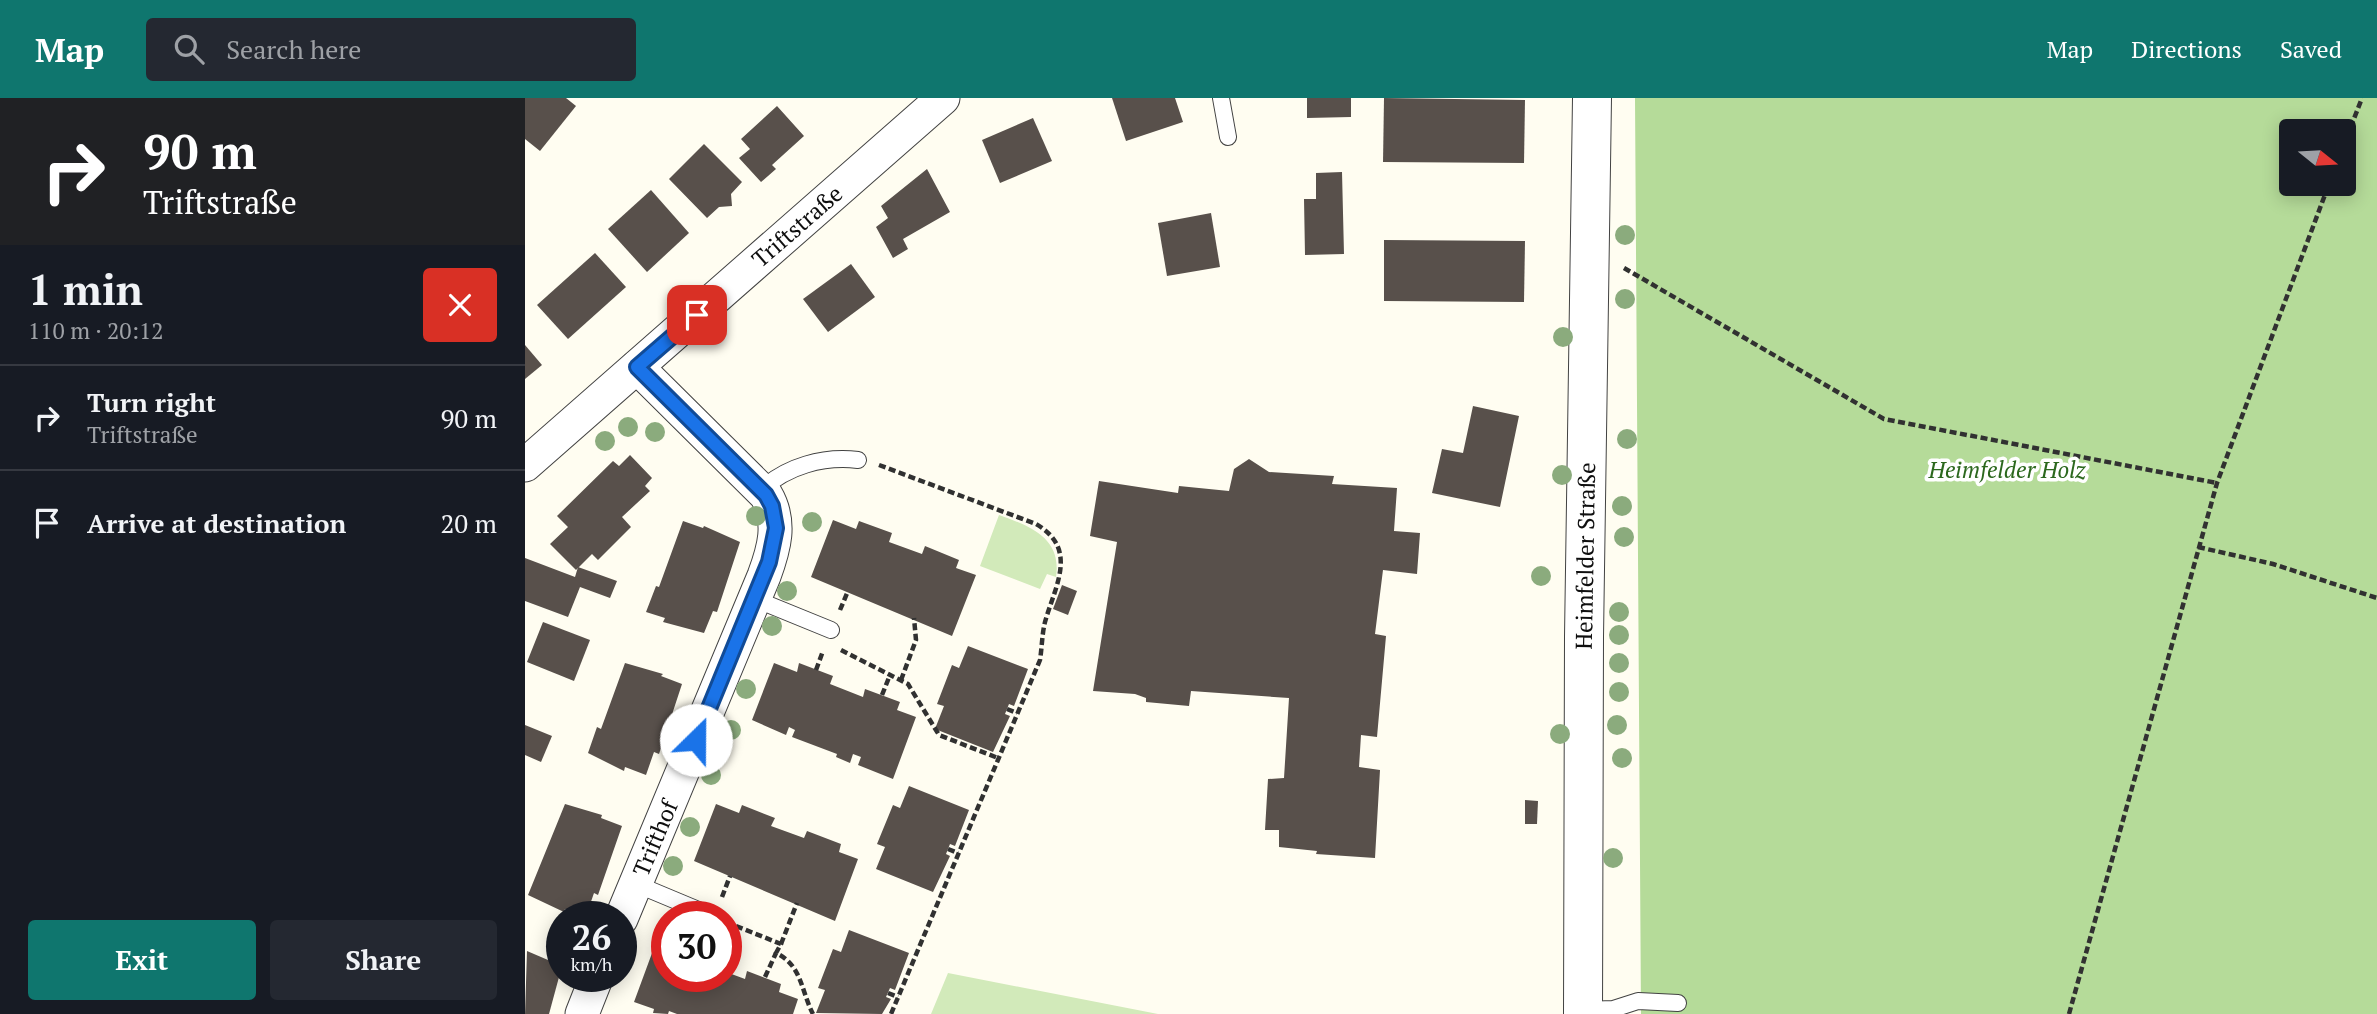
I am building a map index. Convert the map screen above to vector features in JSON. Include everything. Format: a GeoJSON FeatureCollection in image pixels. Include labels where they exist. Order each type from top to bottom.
{"type":"FeatureCollection","features":[{"type":"Feature","properties":{"kind":"street","name":"Triftstraße"},"geometry":{"type":"LineString","coordinates":[[525,465],[637,367],[907,110],[943,98]]}},
{"type":"Feature","properties":{"kind":"street","name":"Heimfelder Straße"},"geometry":{"type":"LineString","coordinates":[[1583,1012],[1584,637],[1592,98]]}},
{"type":"Feature","properties":{"kind":"street","name":"Trifthof"},"geometry":{"type":"LineString","coordinates":[[629,901],[755,599],[769,562],[776,528],[772,506],[761,490],[637,367]]}},
{"type":"Feature","properties":{"kind":"street"},"geometry":{"type":"LineString","coordinates":[[582,1014],[591,992]]}},
{"type":"Feature","properties":{"kind":"lane"},"geometry":{"type":"LineString","coordinates":[[1221,98],[1228,137]]}},
{"type":"Feature","properties":{"kind":"lane"},"geometry":{"type":"LineString","coordinates":[[761,490],[781,475],[812,463],[840,458],[858,460]]}},
{"type":"Feature","properties":{"kind":"lane"},"geometry":{"type":"LineString","coordinates":[[755,599],[831,630]]}},
{"type":"Feature","properties":{"kind":"lane"},"geometry":{"type":"LineString","coordinates":[[636,884],[677,901]]}},
{"type":"Feature","properties":{"kind":"lane"},"geometry":{"type":"LineString","coordinates":[[1583,1012],[1613,1009],[1638,1002],[1678,1003]]}},
{"type":"Feature","properties":{"kind":"path"},"geometry":{"type":"LineString","coordinates":[[2353,119],[2361,98]]}},
{"type":"Feature","properties":{"kind":"path"},"geometry":{"type":"LineString","coordinates":[[2069,1014],[2217,484],[2325,196]]}},
{"type":"Feature","properties":{"kind":"path"},"geometry":{"type":"LineString","coordinates":[[1617,264],[1884,419],[2217,484]]}},
{"type":"Feature","properties":{"kind":"path"},"geometry":{"type":"LineString","coordinates":[[858,460],[874,463],[1036,524],[1058,548],[1062,570],[1043,628],[1039,660],[891,1014]]}},
{"type":"Feature","properties":{"kind":"path"},"geometry":{"type":"LineString","coordinates":[[2198,547],[2273,564],[2377,598]]}},
{"type":"Feature","properties":{"kind":"path"},"geometry":{"type":"LineString","coordinates":[[901,680],[916,639],[914,618]]}},
{"type":"Feature","properties":{"kind":"path"},"geometry":{"type":"LineString","coordinates":[[831,630],[837,647],[847,655],[901,680],[916,695],[932,729],[939,735],[997,758]]}},
{"type":"Feature","properties":{"kind":"path"},"geometry":{"type":"LineString","coordinates":[[882,695],[890,675]]}},
{"type":"Feature","properties":{"kind":"path"},"geometry":{"type":"LineString","coordinates":[[1007,709],[1017,713]]}},
{"type":"Feature","properties":{"kind":"path"},"geometry":{"type":"LineString","coordinates":[[948,849],[958,853]]}},
{"type":"Feature","properties":{"kind":"path"},"geometry":{"type":"LineString","coordinates":[[765,978],[797,903]]}},
{"type":"Feature","properties":{"kind":"path"},"geometry":{"type":"LineString","coordinates":[[742,928],[781,944]]}},
{"type":"Feature","properties":{"kind":"path"},"geometry":{"type":"LineString","coordinates":[[776,953],[787,958],[796,969],[813,1014]]}},
{"type":"Feature","properties":{"kind":"path"},"geometry":{"type":"LineString","coordinates":[[888,993],[898,997]]}},
{"type":"Feature","properties":{"kind":"green space","name":"Heimfelder Holz"},"geometry":{"type":"Polygon","coordinates":[[[1635,98],[2377,98],[2377,1014],[1641,1014],[1635,98]]]}},
{"type":"Feature","properties":{"kind":"green space"},"geometry":{"type":"Polygon","coordinates":[[[999,515],[1032,529],[1049,543],[1054,552],[1056,577],[1047,574],[1040,589],[980,566],[999,515]]]}},
{"type":"Feature","properties":{"kind":"green space"},"geometry":{"type":"Polygon","coordinates":[[[948,973],[1158,1014],[931,1014],[948,973]]]}},
{"type":"Feature","properties":{"kind":"building"},"geometry":{"type":"Polygon","coordinates":[[[525,98],[566,98],[576,106],[540,151],[525,139],[525,98]]]}},
{"type":"Feature","properties":{"kind":"building"},"geometry":{"type":"Polygon","coordinates":[[[1112,98],[1175,98],[1183,122],[1126,141],[1112,98]]]}},
{"type":"Feature","properties":{"kind":"building"},"geometry":{"type":"Polygon","coordinates":[[[1307,98],[1351,98],[1351,117],[1307,118],[1307,98]]]}},
{"type":"Feature","properties":{"kind":"building"},"geometry":{"type":"Polygon","coordinates":[[[1384,98],[1525,100],[1524,163],[1383,162],[1384,98]]]}},
{"type":"Feature","properties":{"kind":"building"},"geometry":{"type":"Polygon","coordinates":[[[777,106],[804,136],[772,165],[776,169],[761,182],[739,158],[750,149],[741,139],[777,106]]]}},
{"type":"Feature","properties":{"kind":"building"},"geometry":{"type":"Polygon","coordinates":[[[1033,118],[1052,161],[1000,183],[982,140],[1033,118]]]}},
{"type":"Feature","properties":{"kind":"building"},"geometry":{"type":"Polygon","coordinates":[[[704,144],[742,182],[731,194],[732,206],[719,207],[707,218],[669,179],[704,144]]]}},
{"type":"Feature","properties":{"kind":"building"},"geometry":{"type":"Polygon","coordinates":[[[927,169],[950,212],[903,239],[908,249],[893,258],[876,227],[888,218],[881,206],[927,169]]]}},
{"type":"Feature","properties":{"kind":"building"},"geometry":{"type":"Polygon","coordinates":[[[1342,172],[1344,254],[1305,255],[1304,199],[1316,199],[1316,173],[1342,172]]]}},
{"type":"Feature","properties":{"kind":"building"},"geometry":{"type":"Polygon","coordinates":[[[651,190],[689,233],[647,272],[608,229],[651,190]]]}},
{"type":"Feature","properties":{"kind":"building"},"geometry":{"type":"Polygon","coordinates":[[[1211,213],[1220,267],[1167,276],[1158,223],[1211,213]]]}},
{"type":"Feature","properties":{"kind":"building"},"geometry":{"type":"Polygon","coordinates":[[[1384,240],[1525,241],[1524,302],[1384,301],[1384,240]]]}},
{"type":"Feature","properties":{"kind":"building"},"geometry":{"type":"Polygon","coordinates":[[[595,253],[626,287],[568,339],[537,305],[595,253]]]}},
{"type":"Feature","properties":{"kind":"building"},"geometry":{"type":"Polygon","coordinates":[[[851,264],[875,297],[828,332],[803,299],[851,264]]]}},
{"type":"Feature","properties":{"kind":"building"},"geometry":{"type":"Polygon","coordinates":[[[525,345],[542,365],[525,379],[525,345]]]}},
{"type":"Feature","properties":{"kind":"building"},"geometry":{"type":"Polygon","coordinates":[[[1473,406],[1519,416],[1500,507],[1432,493],[1442,449],[1463,453],[1473,406]]]}},
{"type":"Feature","properties":{"kind":"building"},"geometry":{"type":"Polygon","coordinates":[[[630,455],[652,478],[645,486],[650,491],[622,517],[631,527],[598,560],[592,554],[576,570],[550,544],[568,527],[557,516],[613,461],[619,466],[630,455]]]}},
{"type":"Feature","properties":{"kind":"building"},"geometry":{"type":"Polygon","coordinates":[[[1249,459],[1269,472],[1334,476],[1332,484],[1397,488],[1394,531],[1420,533],[1417,574],[1383,570],[1375,634],[1386,636],[1377,737],[1361,735],[1359,767],[1380,770],[1375,858],[1316,854],[1317,851],[1279,847],[1279,830],[1265,830],[1268,779],[1284,778],[1289,698],[1191,691],[1189,706],[1146,702],[1146,698],[1135,694],[1093,691],[1117,542],[1090,536],[1099,481],[1178,493],[1179,486],[1229,491],[1234,469],[1249,459]]]}},
{"type":"Feature","properties":{"kind":"building"},"geometry":{"type":"Polygon","coordinates":[[[833,520],[856,529],[859,521],[892,533],[889,542],[922,554],[925,546],[959,560],[956,568],[976,575],[952,636],[811,577],[833,520]]]}},
{"type":"Feature","properties":{"kind":"building"},"geometry":{"type":"Polygon","coordinates":[[[683,521],[703,528],[704,526],[740,542],[717,612],[713,611],[704,633],[663,622],[665,618],[646,612],[656,586],[659,587],[683,521]]]}},
{"type":"Feature","properties":{"kind":"building"},"geometry":{"type":"Polygon","coordinates":[[[525,558],[575,577],[578,567],[617,581],[610,598],[580,587],[568,617],[525,601],[525,558]]]}},
{"type":"Feature","properties":{"kind":"building"},"geometry":{"type":"Polygon","coordinates":[[[1062,585],[1077,591],[1068,615],[1053,609],[1062,585]]]}},
{"type":"Feature","properties":{"kind":"building"},"geometry":{"type":"Polygon","coordinates":[[[543,622],[590,640],[574,681],[527,662],[543,622]]]}},
{"type":"Feature","properties":{"kind":"building"},"geometry":{"type":"Polygon","coordinates":[[[968,646],[1028,669],[1014,706],[1009,704],[1005,714],[1010,716],[993,752],[935,729],[944,706],[937,704],[952,665],[959,668],[968,646]]]}},
{"type":"Feature","properties":{"kind":"building"},"geometry":{"type":"Polygon","coordinates":[[[625,663],[663,674],[661,676],[682,684],[659,754],[654,752],[646,775],[625,767],[624,771],[588,753],[597,727],[601,729],[625,663]]]}},
{"type":"Feature","properties":{"kind":"building"},"geometry":{"type":"Polygon","coordinates":[[[774,663],[797,672],[799,663],[833,676],[830,684],[863,697],[865,689],[900,702],[897,710],[916,717],[893,779],[858,765],[861,757],[853,754],[850,763],[836,757],[837,754],[792,737],[795,730],[789,727],[786,735],[752,720],[774,663]]]}},
{"type":"Feature","properties":{"kind":"building"},"geometry":{"type":"Polygon","coordinates":[[[525,725],[552,736],[541,762],[525,755],[525,725]]]}},
{"type":"Feature","properties":{"kind":"building"},"geometry":{"type":"Polygon","coordinates":[[[909,786],[969,810],[955,846],[950,844],[946,854],[950,856],[933,892],[876,869],[885,847],[877,844],[893,805],[900,808],[909,786]]]}},
{"type":"Feature","properties":{"kind":"building"},"geometry":{"type":"Polygon","coordinates":[[[1525,800],[1538,801],[1537,824],[1525,824],[1525,800]]]}},
{"type":"Feature","properties":{"kind":"building"},"geometry":{"type":"Polygon","coordinates":[[[565,804],[602,815],[601,818],[622,826],[598,895],[594,893],[591,901],[546,901],[546,904],[528,895],[565,804]]]}},
{"type":"Feature","properties":{"kind":"building"},"geometry":{"type":"Polygon","coordinates":[[[716,804],[739,813],[742,805],[775,818],[771,826],[804,838],[807,831],[841,844],[839,852],[858,859],[835,921],[694,861],[716,804]]]}},
{"type":"Feature","properties":{"kind":"building"},"geometry":{"type":"Polygon","coordinates":[[[849,930],[909,953],[895,990],[890,988],[886,997],[891,999],[882,1014],[816,1013],[825,990],[818,988],[833,949],[841,952],[849,930]]]}},
{"type":"Feature","properties":{"kind":"building"},"geometry":{"type":"Polygon","coordinates":[[[527,951],[546,959],[546,992],[555,992],[549,1014],[525,1014],[527,951]]]}},
{"type":"Feature","properties":{"kind":"building"},"geometry":{"type":"Polygon","coordinates":[[[651,956],[651,992],[742,992],[742,978],[745,979],[747,971],[781,984],[779,992],[798,999],[793,1014],[677,1014],[669,1011],[668,1014],[653,1013],[654,1009],[634,1002],[651,956]]]}},
{"type":"Feature","properties":{"kind":"route"},"geometry":{"type":"LineString","coordinates":[[696,740],[764,576],[776,528],[772,506],[766,495],[637,367],[697,315]]}}]}
